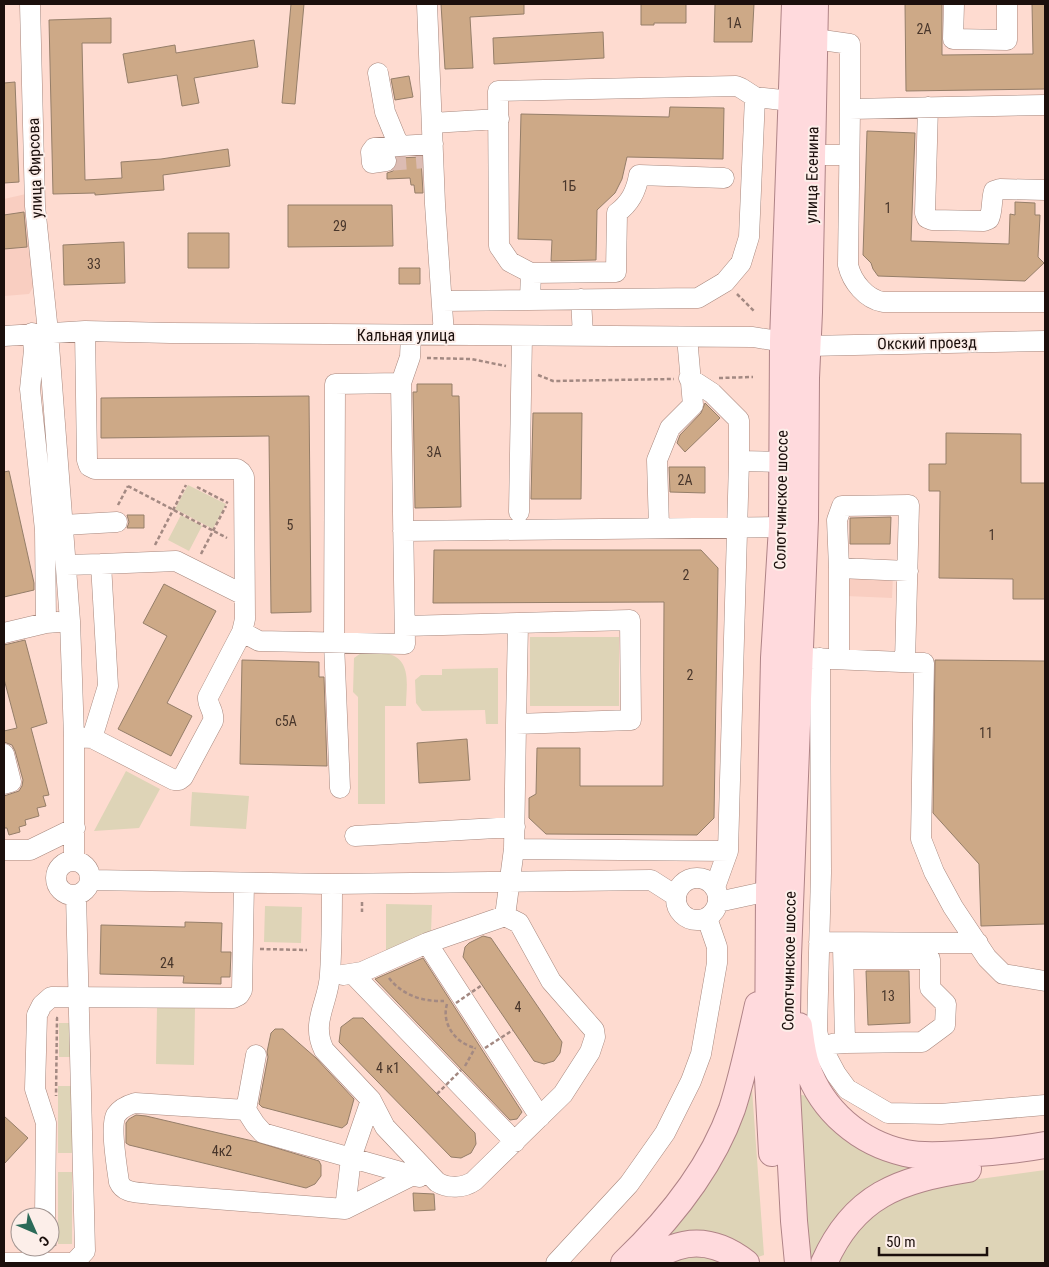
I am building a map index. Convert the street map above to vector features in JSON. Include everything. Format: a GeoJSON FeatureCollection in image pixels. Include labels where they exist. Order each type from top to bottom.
{"type":"FeatureCollection","features":[{"type":"Feature","properties":{"kind":"main road","name":"улица Есенина"},"geometry":{"type":"LineString","coordinates":[[795,4],[791,101],[796,344]]}},
{"type":"Feature","properties":{"kind":"main road","name":"улица Есенина"},"geometry":{"type":"LineString","coordinates":[[796,344],[812,155],[816,4]]}},
{"type":"Feature","properties":{"kind":"main road","name":"Солотчинское шоссе"},"geometry":{"type":"LineString","coordinates":[[780,1263],[768,1078],[778,957],[820,658],[782,462],[796,344]]}},
{"type":"Feature","properties":{"kind":"main road","name":"Солотчинское шоссе"},"geometry":{"type":"LineString","coordinates":[[796,344],[806,378],[794,523],[774,658],[769,891],[778,957],[798,1263]]}},
{"type":"Feature","properties":{"kind":"main road"},"geometry":{"type":"LineString","coordinates":[[778,957],[807,1067],[823,1101],[837,1117],[856,1131],[879,1144],[906,1153],[934,1156],[1003,1152],[1045,1146]]}},
{"type":"Feature","properties":{"kind":"main road"},"geometry":{"type":"LineString","coordinates":[[624,1263],[681,1200],[699,1174],[720,1137],[740,1083],[778,957]]}},
{"type":"Feature","properties":{"kind":"main road"},"geometry":{"type":"LineString","coordinates":[[824,1263],[831,1248],[860,1210],[877,1196],[904,1183],[931,1175],[1045,1157]]}},
{"type":"Feature","properties":{"kind":"main road"},"geometry":{"type":"LineString","coordinates":[[646,1263],[667,1250],[682,1245],[694,1244],[710,1244],[722,1248],[746,1263]]}},
{"type":"Feature","properties":{"kind":"street","name":"улица Фирсова"},"geometry":{"type":"LineString","coordinates":[[30,4],[40,332]]}},
{"type":"Feature","properties":{"kind":"street"},"geometry":{"type":"LineString","coordinates":[[426,4],[432,123],[431,153],[444,335]]}},
{"type":"Feature","properties":{"kind":"street"},"geometry":{"type":"LineString","coordinates":[[954,4],[953,39],[1007,40],[1007,4]]}},
{"type":"Feature","properties":{"kind":"street"},"geometry":{"type":"LineString","coordinates":[[815,39],[850,44],[848,265],[853,279],[866,294],[874,301],[883,302],[1045,302]]}},
{"type":"Feature","properties":{"kind":"street"},"geometry":{"type":"LineString","coordinates":[[378,74],[385,112],[399,146]]}},
{"type":"Feature","properties":{"kind":"street"},"geometry":{"type":"LineString","coordinates":[[724,178],[639,175],[632,197],[617,213],[616,272],[531,273],[510,262],[499,246],[498,91],[736,86],[755,97],[791,101]]}},
{"type":"Feature","properties":{"kind":"street"},"geometry":{"type":"LineString","coordinates":[[442,301],[698,298],[725,282],[741,263],[749,237],[755,97]]}},
{"type":"Feature","properties":{"kind":"street"},"geometry":{"type":"LineString","coordinates":[[850,109],[1045,105]]}},
{"type":"Feature","properties":{"kind":"street"},"geometry":{"type":"LineString","coordinates":[[928,107],[925,213],[927,218],[932,220],[984,221],[989,219],[992,213],[992,196],[994,191],[1000,189],[1045,190]]}},
{"type":"Feature","properties":{"kind":"street"},"geometry":{"type":"LineString","coordinates":[[432,123],[499,119]]}},
{"type":"Feature","properties":{"kind":"street"},"geometry":{"type":"LineString","coordinates":[[386,161],[372,163],[371,152],[374,148],[399,146],[431,153]]}},
{"type":"Feature","properties":{"kind":"street"},"geometry":{"type":"LineString","coordinates":[[812,155],[849,155]]}},
{"type":"Feature","properties":{"kind":"street"},"geometry":{"type":"LineString","coordinates":[[530,299],[531,273]]}},
{"type":"Feature","properties":{"kind":"street"},"geometry":{"type":"LineString","coordinates":[[581,299],[583,336]]}},
{"type":"Feature","properties":{"kind":"street","name":"Кальная улица"},"geometry":{"type":"LineString","coordinates":[[4,336],[85,330],[170,333],[753,337],[796,344]]}},
{"type":"Feature","properties":{"kind":"street"},"geometry":{"type":"LineString","coordinates":[[83,737],[174,780],[179,780],[183,777],[213,720],[214,715],[207,701],[208,696],[242,632],[245,619],[244,477],[237,469],[187,475],[95,469],[90,466],[87,460],[85,330]]}},
{"type":"Feature","properties":{"kind":"street"},"geometry":{"type":"LineString","coordinates":[[40,332],[62,525],[83,737],[74,860]]}},
{"type":"Feature","properties":{"kind":"street"},"geometry":{"type":"LineString","coordinates":[[40,332],[34,350],[30,389],[45,530],[46,623]]}},
{"type":"Feature","properties":{"kind":"street"},"geometry":{"type":"LineString","coordinates":[[242,632],[259,641],[405,644],[401,383],[410,357],[411,335]]}},
{"type":"Feature","properties":{"kind":"street"},"geometry":{"type":"LineString","coordinates":[[519,512],[522,336]]}},
{"type":"Feature","properties":{"kind":"street"},"geometry":{"type":"LineString","coordinates":[[659,527],[657,460],[670,428],[693,405],[689,378],[687,337]]}},
{"type":"Feature","properties":{"kind":"street","name":"Окский проезд"},"geometry":{"type":"LineString","coordinates":[[796,344],[1045,341]]}},
{"type":"Feature","properties":{"kind":"street"},"geometry":{"type":"LineString","coordinates":[[689,378],[712,393],[739,420],[728,851],[716,894],[716,909],[707,918],[694,920],[688,918],[678,909],[676,896],[678,890],[688,880],[703,878],[716,894]]}},
{"type":"Feature","properties":{"kind":"street"},"geometry":{"type":"LineString","coordinates":[[340,788],[334,643],[335,384],[401,383]]}},
{"type":"Feature","properties":{"kind":"street"},"geometry":{"type":"LineString","coordinates":[[739,461],[782,462]]}},
{"type":"Feature","properties":{"kind":"street"},"geometry":{"type":"LineString","coordinates":[[905,662],[909,505],[842,506],[837,520],[839,568],[820,658],[821,873],[817,1031],[820,1044],[836,1074],[847,1089],[888,1113],[941,1114],[1045,1105]]}},
{"type":"Feature","properties":{"kind":"street"},"geometry":{"type":"LineString","coordinates":[[403,531],[737,526],[837,520]]}},
{"type":"Feature","properties":{"kind":"street"},"geometry":{"type":"LineString","coordinates":[[62,525],[117,522]]}},
{"type":"Feature","properties":{"kind":"street"},"geometry":{"type":"LineString","coordinates":[[66,565],[176,561],[244,595]]}},
{"type":"Feature","properties":{"kind":"street"},"geometry":{"type":"LineString","coordinates":[[83,737],[108,686],[101,564]]}},
{"type":"Feature","properties":{"kind":"street"},"geometry":{"type":"LineString","coordinates":[[839,568],[908,571]]}},
{"type":"Feature","properties":{"kind":"street"},"geometry":{"type":"LineString","coordinates":[[4,633],[46,623],[70,620]]}},
{"type":"Feature","properties":{"kind":"street"},"geometry":{"type":"LineString","coordinates":[[405,626],[630,620],[631,720],[516,724]]}},
{"type":"Feature","properties":{"kind":"street"},"geometry":{"type":"LineString","coordinates":[[505,916],[515,827],[518,624]]}},
{"type":"Feature","properties":{"kind":"street"},"geometry":{"type":"LineString","coordinates":[[774,658],[820,658],[924,663],[921,838],[934,872],[953,907],[987,958],[1003,974],[1045,981]]}},
{"type":"Feature","properties":{"kind":"street"},"geometry":{"type":"LineString","coordinates":[[4,754],[11,782],[4,784]]}},
{"type":"Feature","properties":{"kind":"street"},"geometry":{"type":"LineString","coordinates":[[355,836],[515,827]]}},
{"type":"Feature","properties":{"kind":"street"},"geometry":{"type":"LineString","coordinates":[[4,850],[30,850],[75,828]]}},
{"type":"Feature","properties":{"kind":"street"},"geometry":{"type":"LineString","coordinates":[[514,849],[728,851]]}},
{"type":"Feature","properties":{"kind":"street"},"geometry":{"type":"LineString","coordinates":[[74,860],[81,862],[87,867],[91,880],[83,892],[76,895],[69,894],[62,891],[58,886],[57,871],[61,865],[74,860]]}},
{"type":"Feature","properties":{"kind":"street"},"geometry":{"type":"LineString","coordinates":[[91,880],[332,884],[651,880],[676,896]]}},
{"type":"Feature","properties":{"kind":"street"},"geometry":{"type":"LineString","coordinates":[[45,1207],[46,1123],[35,1089],[36,1015],[42,1005],[51,998],[233,998],[239,995],[242,990],[244,883]]}},
{"type":"Feature","properties":{"kind":"street"},"geometry":{"type":"LineString","coordinates":[[330,977],[362,972],[427,943],[505,916],[520,923],[551,981],[595,1033],[590,1052],[563,1094],[515,1142],[469,1185],[442,1186],[385,1127],[371,1100],[324,1050],[319,1040],[319,1026],[330,977],[332,884]]}},
{"type":"Feature","properties":{"kind":"street"},"geometry":{"type":"LineString","coordinates":[[716,894],[769,891]]}},
{"type":"Feature","properties":{"kind":"street"},"geometry":{"type":"LineString","coordinates":[[55,1257],[74,1263],[85,1251],[76,895]]}},
{"type":"Feature","properties":{"kind":"street"},"geometry":{"type":"LineString","coordinates":[[556,1263],[629,1184],[666,1133],[691,1080],[701,1054],[717,963],[717,947],[707,918]]}},
{"type":"Feature","properties":{"kind":"street"},"geometry":{"type":"LineString","coordinates":[[819,942],[844,951],[930,958],[930,988],[946,1004],[945,1026],[922,1042],[820,1044]]}},
{"type":"Feature","properties":{"kind":"street"},"geometry":{"type":"LineString","coordinates":[[427,943],[540,1116]]}},
{"type":"Feature","properties":{"kind":"street"},"geometry":{"type":"LineString","coordinates":[[844,951],[978,943]]}},
{"type":"Feature","properties":{"kind":"street"},"geometry":{"type":"LineString","coordinates":[[844,951],[845,1043]]}},
{"type":"Feature","properties":{"kind":"street"},"geometry":{"type":"LineString","coordinates":[[353,974],[515,1142]]}},
{"type":"Feature","properties":{"kind":"street"},"geometry":{"type":"LineString","coordinates":[[256,1055],[246,1110],[263,1133],[437,1182]]}},
{"type":"Feature","properties":{"kind":"street"},"geometry":{"type":"LineString","coordinates":[[345,1209],[351,1158],[371,1100]]}},
{"type":"Feature","properties":{"kind":"street"},"geometry":{"type":"LineString","coordinates":[[246,1110],[135,1103],[126,1106],[116,1115],[113,1125],[121,1187],[126,1191],[150,1194],[345,1209],[412,1175]]}},
{"type":"Feature","properties":{"kind":"street"},"geometry":{"type":"LineString","coordinates":[[4,1262],[30,1257]]}},
{"type":"Feature","properties":{"kind":"path"},"geometry":{"type":"LineString","coordinates":[[410,357],[471,359],[522,369],[553,381],[753,377]]}},
{"type":"Feature","properties":{"kind":"path"},"geometry":{"type":"LineString","coordinates":[[113,469],[113,479],[244,546]]}},
{"type":"Feature","properties":{"kind":"path"},"geometry":{"type":"LineString","coordinates":[[146,562],[173,510],[187,475],[228,503]]}},
{"type":"Feature","properties":{"kind":"path"},"geometry":{"type":"LineString","coordinates":[[194,569],[233,492],[244,492]]}},
{"type":"Feature","properties":{"kind":"path"},"geometry":{"type":"LineString","coordinates":[[362,902],[362,912]]}},
{"type":"Feature","properties":{"kind":"path"},"geometry":{"type":"LineString","coordinates":[[256,948],[307,950]]}},
{"type":"Feature","properties":{"kind":"path"},"geometry":{"type":"LineString","coordinates":[[388,976],[401,990],[410,995],[426,1000],[448,1000],[446,1022],[457,1038],[466,1045],[475,1048]]}},
{"type":"Feature","properties":{"kind":"path"},"geometry":{"type":"LineString","coordinates":[[451,1000],[454,1004],[482,985]]}},
{"type":"Feature","properties":{"kind":"path"},"geometry":{"type":"LineString","coordinates":[[437,1094],[467,1064],[475,1048],[480,1044],[484,1049],[513,1030]]}},
{"type":"Feature","properties":{"kind":"shaded area"},"geometry":{"type":"Polygon","coordinates":[[[26,194],[36,283],[29,294],[4,296],[4,199],[26,194]]]}},
{"type":"Feature","properties":{"kind":"shaded area"},"geometry":{"type":"Polygon","coordinates":[[[188,485],[226,504],[213,529],[175,509],[188,485]]]}},
{"type":"Feature","properties":{"kind":"shaded area"},"geometry":{"type":"Polygon","coordinates":[[[181,515],[202,526],[189,551],[168,540],[181,515]]]}},
{"type":"Feature","properties":{"kind":"shaded area"},"geometry":{"type":"Polygon","coordinates":[[[847,574],[893,576],[892,598],[846,596],[847,574]]]}},
{"type":"Feature","properties":{"kind":"shaded area"},"geometry":{"type":"Polygon","coordinates":[[[530,637],[619,637],[619,706],[530,706],[530,637]]]}},
{"type":"Feature","properties":{"kind":"shaded area"},"geometry":{"type":"Polygon","coordinates":[[[364,651],[392,655],[403,664],[407,677],[406,706],[385,706],[385,804],[358,804],[358,697],[353,692],[354,658],[364,651]]]}},
{"type":"Feature","properties":{"kind":"shaded area"},"geometry":{"type":"Polygon","coordinates":[[[498,668],[498,724],[486,724],[485,710],[422,711],[416,703],[415,680],[421,675],[442,675],[442,669],[498,668]]]}},
{"type":"Feature","properties":{"kind":"shaded area"},"geometry":{"type":"Polygon","coordinates":[[[126,771],[160,789],[139,828],[94,831],[126,771]]]}},
{"type":"Feature","properties":{"kind":"shaded area"},"geometry":{"type":"Polygon","coordinates":[[[192,792],[249,796],[246,829],[190,826],[192,792]]]}},
{"type":"Feature","properties":{"kind":"shaded area"},"geometry":{"type":"Polygon","coordinates":[[[386,904],[432,905],[431,932],[386,952],[386,904]]]}},
{"type":"Feature","properties":{"kind":"shaded area"},"geometry":{"type":"Polygon","coordinates":[[[265,906],[302,907],[301,943],[264,942],[265,906]]]}},
{"type":"Feature","properties":{"kind":"shaded area"},"geometry":{"type":"Polygon","coordinates":[[[157,1007],[195,1007],[194,1065],[156,1064],[157,1007]]]}},
{"type":"Feature","properties":{"kind":"shaded area"},"geometry":{"type":"Polygon","coordinates":[[[59,1023],[73,1023],[73,1057],[59,1057],[59,1023]]]}},
{"type":"Feature","properties":{"kind":"shaded area"},"geometry":{"type":"Polygon","coordinates":[[[751,1076],[764,1255],[758,1257],[737,1241],[710,1232],[667,1238],[751,1076]]]}},
{"type":"Feature","properties":{"kind":"shaded area"},"geometry":{"type":"Polygon","coordinates":[[[58,1086],[72,1086],[72,1153],[58,1153],[58,1086]]]}},
{"type":"Feature","properties":{"kind":"shaded area"},"geometry":{"type":"Polygon","coordinates":[[[801,1095],[809,1096],[919,1164],[813,1263],[810,1263],[798,1112],[801,1095]]]}},
{"type":"Feature","properties":{"kind":"shaded area"},"geometry":{"type":"Polygon","coordinates":[[[1045,1170],[1045,1263],[834,1263],[849,1237],[882,1205],[935,1185],[1045,1170]]]}},
{"type":"Feature","properties":{"kind":"shaded area"},"geometry":{"type":"Polygon","coordinates":[[[58,1172],[72,1172],[72,1244],[60,1244],[60,1207],[58,1207],[58,1172]]]}},
{"type":"Feature","properties":{"kind":"shaded area"},"geometry":{"type":"Polygon","coordinates":[[[691,1255],[716,1259],[722,1263],[658,1263],[691,1255]]]}},
{"type":"Feature","properties":{"kind":"building"},"geometry":{"type":"Polygon","coordinates":[[[291,4],[304,4],[295,104],[282,103],[291,4]]]}},
{"type":"Feature","properties":{"kind":"building"},"geometry":{"type":"Polygon","coordinates":[[[441,4],[524,4],[524,14],[470,17],[473,68],[445,69],[441,4]]]}},
{"type":"Feature","properties":{"kind":"building"},"geometry":{"type":"Polygon","coordinates":[[[641,4],[686,4],[686,23],[641,25],[641,4]]]}},
{"type":"Feature","properties":{"kind":"building"},"geometry":{"type":"Polygon","coordinates":[[[715,4],[754,4],[752,42],[714,42],[715,4]]]}},
{"type":"Feature","properties":{"kind":"building"},"geometry":{"type":"Polygon","coordinates":[[[905,4],[942,4],[942,55],[1033,54],[1032,4],[1045,4],[1045,89],[906,91],[905,4]]]}},
{"type":"Feature","properties":{"kind":"building"},"geometry":{"type":"Polygon","coordinates":[[[111,18],[111,43],[82,43],[85,180],[122,178],[121,162],[161,159],[228,149],[230,166],[163,175],[164,190],[95,195],[95,193],[53,194],[49,20],[111,18]]]}},
{"type":"Feature","properties":{"kind":"building"},"geometry":{"type":"Polygon","coordinates":[[[603,32],[604,58],[494,64],[493,38],[603,32]]]}},
{"type":"Feature","properties":{"kind":"building"},"geometry":{"type":"Polygon","coordinates":[[[254,40],[258,67],[194,78],[199,103],[182,106],[177,75],[128,83],[123,54],[175,45],[176,53],[254,40]]]}},
{"type":"Feature","properties":{"kind":"building"},"geometry":{"type":"Polygon","coordinates":[[[409,76],[413,97],[395,100],[391,79],[409,76]]]}},
{"type":"Feature","properties":{"kind":"building"},"geometry":{"type":"Polygon","coordinates":[[[15,82],[19,182],[4,183],[4,83],[15,82]]]}},
{"type":"Feature","properties":{"kind":"building"},"geometry":{"type":"Polygon","coordinates":[[[670,107],[724,108],[723,159],[627,157],[622,179],[615,193],[597,210],[596,260],[551,261],[552,240],[518,239],[521,114],[669,117],[670,107]]]}},
{"type":"Feature","properties":{"kind":"building"},"geometry":{"type":"Polygon","coordinates":[[[867,131],[915,133],[911,241],[1009,244],[1010,214],[1015,215],[1015,202],[1035,203],[1035,215],[1040,215],[1038,257],[1044,263],[1025,281],[878,276],[871,263],[863,255],[867,131]]]}},
{"type":"Feature","properties":{"kind":"building"},"geometry":{"type":"Polygon","coordinates":[[[421,157],[423,193],[415,193],[414,185],[411,185],[410,178],[387,179],[387,173],[393,171],[397,166],[397,158],[421,157]]]}},
{"type":"Feature","properties":{"kind":"building"},"geometry":{"type":"Polygon","coordinates":[[[288,205],[392,205],[393,246],[288,247],[288,205]]]}},
{"type":"Feature","properties":{"kind":"building"},"geometry":{"type":"Polygon","coordinates":[[[24,212],[27,247],[4,249],[4,215],[24,212]]]}},
{"type":"Feature","properties":{"kind":"building"},"geometry":{"type":"Polygon","coordinates":[[[188,233],[229,233],[229,268],[188,268],[188,233]]]}},
{"type":"Feature","properties":{"kind":"building"},"geometry":{"type":"Polygon","coordinates":[[[124,242],[125,283],[64,285],[63,245],[124,242]]]}},
{"type":"Feature","properties":{"kind":"building"},"geometry":{"type":"Polygon","coordinates":[[[399,268],[420,268],[420,284],[399,284],[399,268]]]}},
{"type":"Feature","properties":{"kind":"building"},"geometry":{"type":"Polygon","coordinates":[[[417,384],[452,384],[452,396],[459,396],[461,507],[415,508],[413,392],[417,392],[417,384]]]}},
{"type":"Feature","properties":{"kind":"building"},"geometry":{"type":"Polygon","coordinates":[[[309,396],[311,612],[271,613],[269,436],[101,438],[101,398],[309,396]]]}},
{"type":"Feature","properties":{"kind":"building"},"geometry":{"type":"Polygon","coordinates":[[[705,403],[720,418],[685,452],[677,443],[680,435],[701,413],[705,403]]]}},
{"type":"Feature","properties":{"kind":"building"},"geometry":{"type":"Polygon","coordinates":[[[533,413],[582,413],[581,499],[531,499],[533,413]]]}},
{"type":"Feature","properties":{"kind":"building"},"geometry":{"type":"Polygon","coordinates":[[[946,433],[1021,434],[1021,483],[1045,483],[1045,599],[1013,599],[1013,579],[939,578],[940,491],[929,491],[929,464],[946,464],[946,433]]]}},
{"type":"Feature","properties":{"kind":"building"},"geometry":{"type":"Polygon","coordinates":[[[669,467],[705,467],[705,493],[670,492],[669,467]]]}},
{"type":"Feature","properties":{"kind":"building"},"geometry":{"type":"Polygon","coordinates":[[[9,471],[34,590],[4,597],[4,472],[9,471]]]}},
{"type":"Feature","properties":{"kind":"building"},"geometry":{"type":"Polygon","coordinates":[[[127,515],[144,515],[144,528],[127,528],[129,522],[127,515]]]}},
{"type":"Feature","properties":{"kind":"building"},"geometry":{"type":"Polygon","coordinates":[[[891,517],[890,544],[850,544],[850,518],[891,517]]]}},
{"type":"Feature","properties":{"kind":"building"},"geometry":{"type":"Polygon","coordinates":[[[434,550],[701,550],[718,568],[714,818],[697,835],[546,834],[529,818],[529,798],[536,794],[537,748],[580,748],[580,786],[663,786],[664,602],[433,603],[434,550]]]}},
{"type":"Feature","properties":{"kind":"building"},"geometry":{"type":"Polygon","coordinates":[[[164,584],[216,611],[167,703],[192,716],[171,756],[118,729],[167,636],[143,623],[164,584]]]}},
{"type":"Feature","properties":{"kind":"building"},"geometry":{"type":"Polygon","coordinates":[[[25,640],[47,723],[31,728],[49,795],[43,796],[46,806],[37,808],[39,816],[25,820],[26,825],[19,827],[20,832],[9,835],[7,828],[4,828],[4,796],[19,791],[23,780],[12,745],[4,742],[4,731],[17,728],[4,679],[4,645],[25,640]]]}},
{"type":"Feature","properties":{"kind":"building"},"geometry":{"type":"Polygon","coordinates":[[[242,660],[319,662],[319,677],[324,677],[327,766],[240,764],[242,660]]]}},
{"type":"Feature","properties":{"kind":"building"},"geometry":{"type":"Polygon","coordinates":[[[935,660],[1045,661],[1045,924],[981,926],[979,864],[933,813],[935,660]]]}},
{"type":"Feature","properties":{"kind":"building"},"geometry":{"type":"Polygon","coordinates":[[[467,739],[470,780],[419,783],[417,743],[467,739]]]}},
{"type":"Feature","properties":{"kind":"building"},"geometry":{"type":"Polygon","coordinates":[[[185,922],[222,923],[221,952],[231,952],[230,977],[221,977],[221,984],[183,983],[184,976],[100,974],[101,925],[185,927],[185,922]]]}},
{"type":"Feature","properties":{"kind":"building"},"geometry":{"type":"Polygon","coordinates":[[[483,936],[491,938],[562,1042],[560,1053],[554,1061],[544,1064],[534,1061],[463,957],[465,947],[483,936]]]}},
{"type":"Feature","properties":{"kind":"building"},"geometry":{"type":"Polygon","coordinates":[[[423,958],[522,1112],[517,1119],[510,1120],[375,979],[423,958]]]}},
{"type":"Feature","properties":{"kind":"building"},"geometry":{"type":"Polygon","coordinates":[[[866,971],[909,971],[910,1023],[868,1025],[866,971]]]}},
{"type":"Feature","properties":{"kind":"building"},"geometry":{"type":"Polygon","coordinates":[[[353,1018],[363,1018],[475,1133],[476,1144],[471,1153],[461,1158],[451,1157],[339,1042],[341,1027],[353,1018]]]}},
{"type":"Feature","properties":{"kind":"building"},"geometry":{"type":"Polygon","coordinates":[[[275,1029],[283,1029],[316,1058],[354,1099],[347,1124],[342,1128],[262,1107],[259,1104],[271,1033],[275,1029]]]}},
{"type":"Feature","properties":{"kind":"building"},"geometry":{"type":"Polygon","coordinates":[[[136,1115],[257,1142],[319,1161],[321,1176],[315,1184],[306,1188],[129,1145],[126,1143],[126,1123],[136,1115]]]}},
{"type":"Feature","properties":{"kind":"building"},"geometry":{"type":"Polygon","coordinates":[[[4,1116],[28,1138],[4,1164],[4,1116]]]}},
{"type":"Feature","properties":{"kind":"building"},"geometry":{"type":"Polygon","coordinates":[[[413,1193],[434,1194],[435,1210],[414,1211],[413,1193]]]}},
{"type":"Feature","properties":{"kind":"tunnel"},"geometry":{"type":"LineString","coordinates":[[386,161],[426,158]]}}]}
